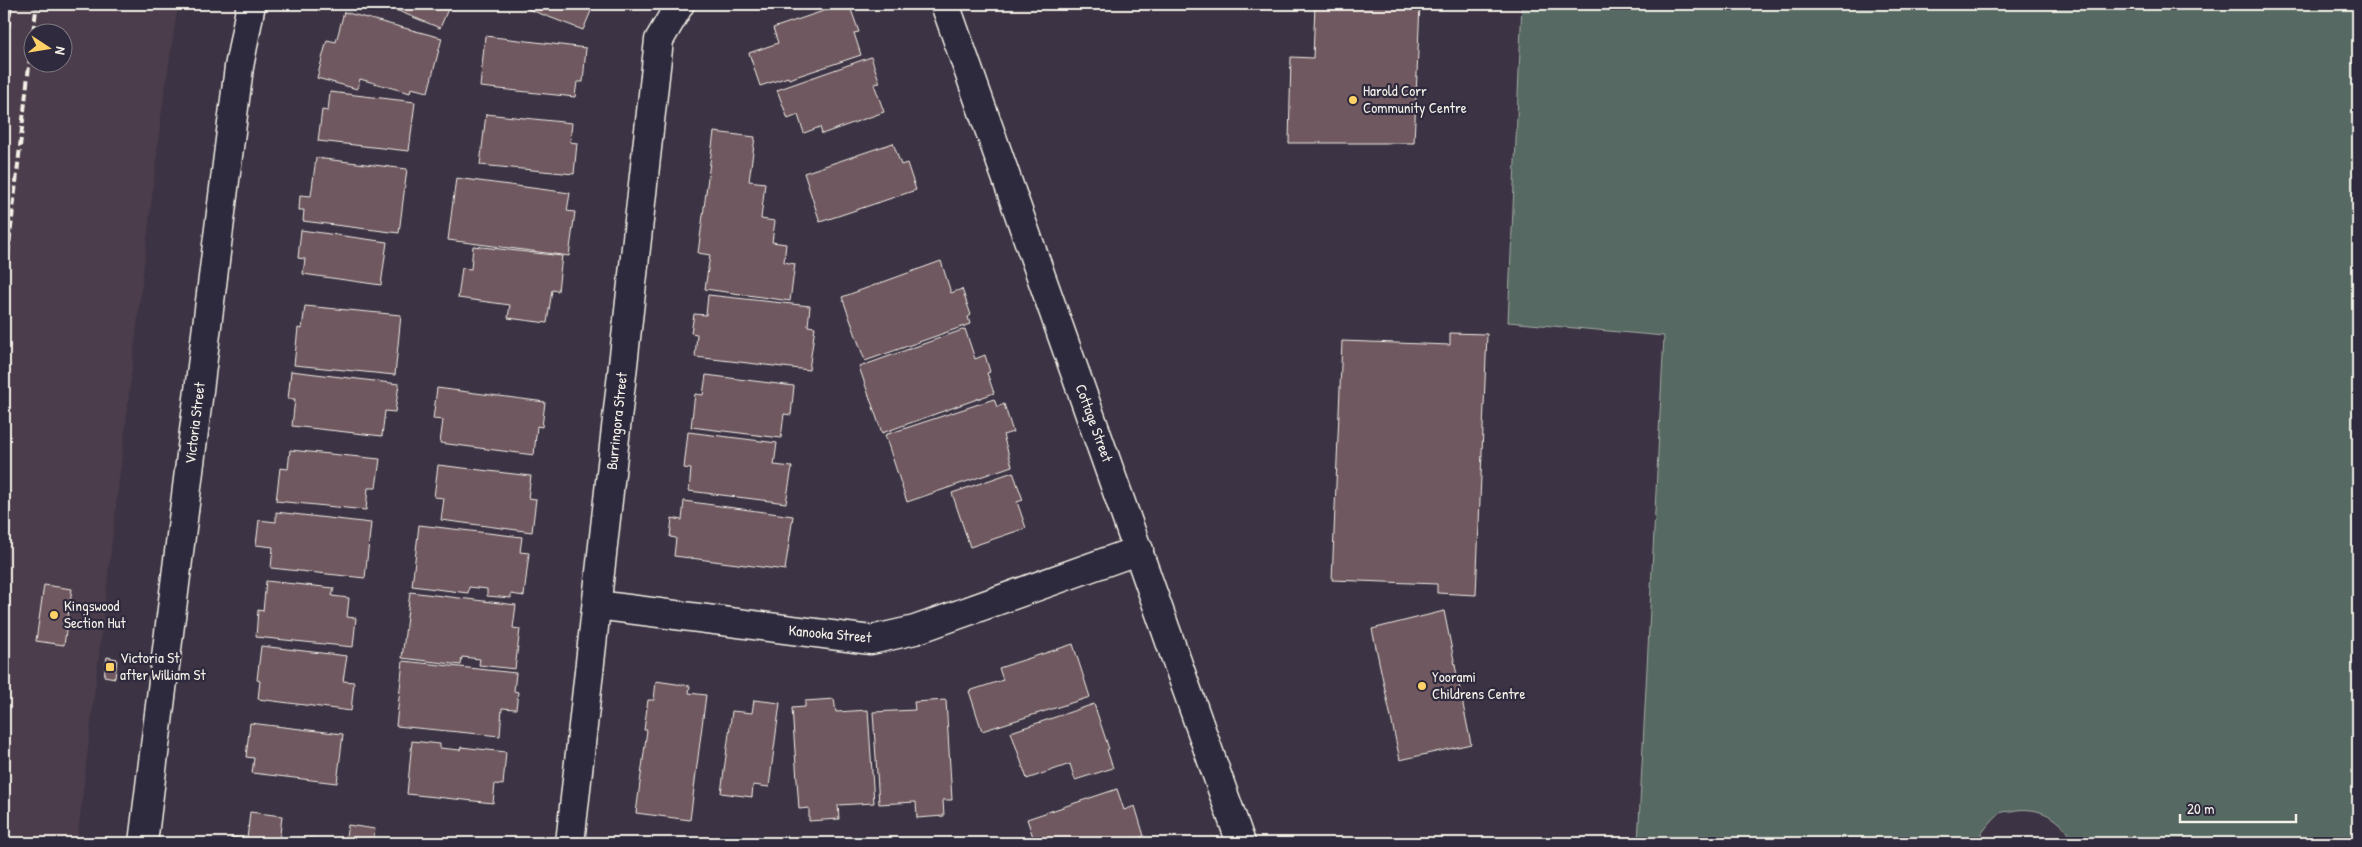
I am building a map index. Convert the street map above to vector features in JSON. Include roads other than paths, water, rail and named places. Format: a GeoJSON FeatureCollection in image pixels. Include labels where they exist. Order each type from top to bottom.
{"type":"FeatureCollection","features":[{"type":"Feature","properties":{"kind":"street","name":"Victoria Street"},"geometry":{"type":"LineString","coordinates":[[143,843],[239,67],[251,4]]}},
{"type":"Feature","properties":{"kind":"street","name":"Burringora Street"},"geometry":{"type":"LineString","coordinates":[[570,843],[598,605],[659,40],[680,4]]}},
{"type":"Feature","properties":{"kind":"street","name":"Cottage Street"},"geometry":{"type":"LineString","coordinates":[[945,4],[1241,843]]}},
{"type":"Feature","properties":{"kind":"street","name":"Kanooka Street"},"geometry":{"type":"LineString","coordinates":[[598,605],[871,640],[915,630],[1139,550]]}},
{"type":"Feature","properties":{"kind":"railway"},"geometry":{"type":"LineString","coordinates":[[4,63],[11,4]]}},
{"type":"Feature","properties":{"kind":"railway"},"geometry":{"type":"LineString","coordinates":[[34,22],[37,4]]}},
{"type":"Feature","properties":{"kind":"railway"},"geometry":{"type":"LineString","coordinates":[[4,290],[28,72]]}},
{"type":"Feature","properties":{"kind":"place","name":"Harold Corr Community Centre"},"geometry":{"type":"Point","coordinates":[1353,100]}},
{"type":"Feature","properties":{"kind":"place","name":"Kingswood Section Hut"},"geometry":{"type":"Point","coordinates":[54,615]}},
{"type":"Feature","properties":{"kind":"place","name":"Victoria St after William St"},"geometry":{"type":"Point","coordinates":[110,667]}},
{"type":"Feature","properties":{"kind":"place","name":"Yoorami Childrens Centre"},"geometry":{"type":"Point","coordinates":[1422,686]}}]}
